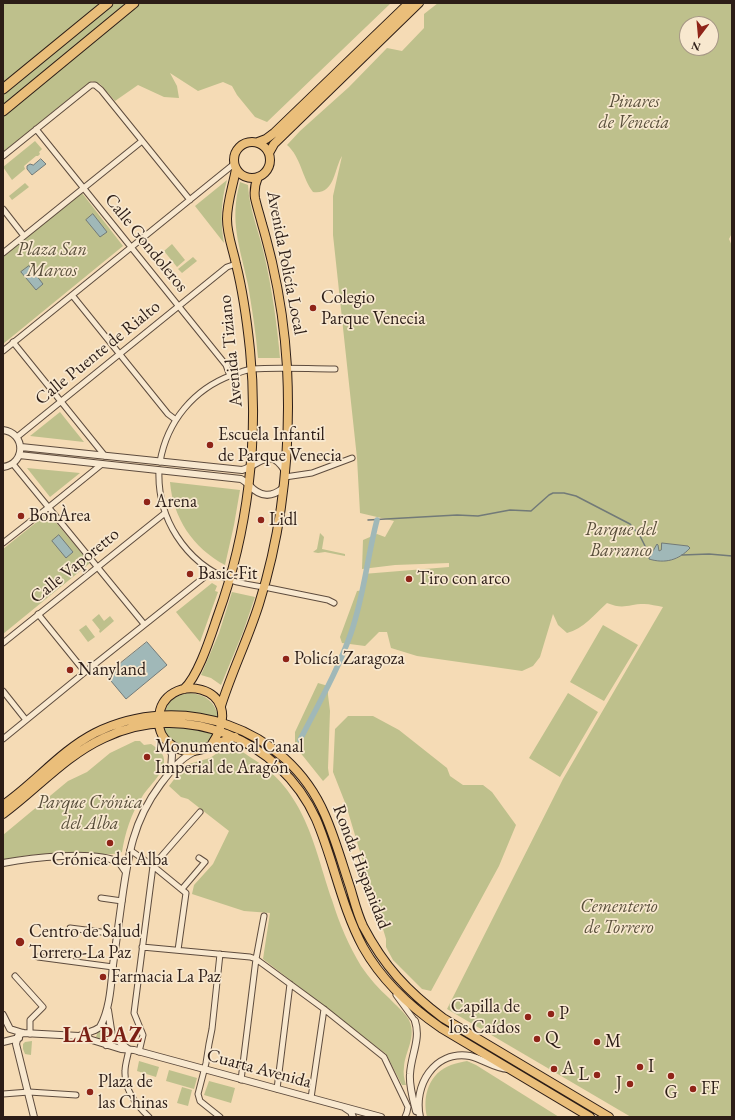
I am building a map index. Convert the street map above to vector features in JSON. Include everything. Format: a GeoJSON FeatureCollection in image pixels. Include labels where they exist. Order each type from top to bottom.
{"type":"FeatureCollection","features":[{"type":"Feature","properties":{"kind":"highway"},"geometry":{"type":"LineString","coordinates":[[3,89],[108,3]]}},
{"type":"Feature","properties":{"kind":"highway"},"geometry":{"type":"LineString","coordinates":[[3,111],[134,3]]}},
{"type":"Feature","properties":{"kind":"main road"},"geometry":{"type":"LineString","coordinates":[[408,3],[266,140],[248,142],[240,145],[235,153],[235,167],[242,175],[247,177],[258,177],[266,172],[269,168],[269,152],[272,146],[419,3]]}},
{"type":"Feature","properties":{"kind":"main road"},"geometry":{"type":"LineString","coordinates":[[258,142],[269,152]]}},
{"type":"Feature","properties":{"kind":"main road","name":"Avenida Tiziano"},"geometry":{"type":"LineString","coordinates":[[184,689],[190,683],[204,653],[221,608],[240,533],[250,466],[253,411],[252,369],[245,311],[228,231],[227,217],[235,167]]}},
{"type":"Feature","properties":{"kind":"main road","name":"Avenida Policía Local"},"geometry":{"type":"LineString","coordinates":[[220,706],[247,640],[264,587],[277,533],[285,474],[288,420],[285,342],[278,294],[265,232],[256,200],[255,185],[258,177]]}},
{"type":"Feature","properties":{"kind":"main road"},"geometry":{"type":"LineString","coordinates":[[212,744],[221,727],[222,714],[220,706],[214,698],[207,692],[194,688],[184,689],[170,696],[164,701],[159,720],[161,731],[168,742],[180,749],[194,752],[212,744],[235,737]]}},
{"type":"Feature","properties":{"kind":"main road","name":"Ronda Hispanidad"},"geometry":{"type":"LineString","coordinates":[[3,814],[30,793],[66,761],[92,744],[118,732],[176,715],[196,717],[221,727],[258,750],[284,772],[306,800],[316,818],[342,900],[354,928],[367,953],[393,988],[431,1022],[590,1117]]}},
{"type":"Feature","properties":{"kind":"main road","name":"Ronda Hispanidad"},"geometry":{"type":"LineString","coordinates":[[3,805],[68,751],[94,734],[127,721],[159,720]]}},
{"type":"Feature","properties":{"kind":"main road","name":"Ronda Hispanidad"},"geometry":{"type":"LineString","coordinates":[[221,727],[243,730],[262,741],[296,769],[314,794],[330,826],[363,924],[382,957],[405,987],[447,1020],[610,1117]]}},
{"type":"Feature","properties":{"kind":"street"},"geometry":{"type":"LineString","coordinates":[[3,156],[91,85],[95,85],[101,90],[190,200]]}},
{"type":"Feature","properties":{"kind":"street","name":"Calle Gondoleros"},"geometry":{"type":"LineString","coordinates":[[36,130],[226,365],[230,376]]}},
{"type":"Feature","properties":{"kind":"street"},"geometry":{"type":"LineString","coordinates":[[3,253],[142,141]]}},
{"type":"Feature","properties":{"kind":"street"},"geometry":{"type":"LineString","coordinates":[[3,350],[190,200],[235,167]]}},
{"type":"Feature","properties":{"kind":"street"},"geometry":{"type":"LineString","coordinates":[[3,209],[24,236]]}},
{"type":"Feature","properties":{"kind":"street","name":"Calle Puente de Rialto"},"geometry":{"type":"LineString","coordinates":[[17,437],[227,267],[236,264]]}},
{"type":"Feature","properties":{"kind":"street"},"geometry":{"type":"LineString","coordinates":[[72,295],[168,414],[176,420]]}},
{"type":"Feature","properties":{"kind":"street"},"geometry":{"type":"LineString","coordinates":[[13,342],[105,456]]}},
{"type":"Feature","properties":{"kind":"street"},"geometry":{"type":"LineString","coordinates":[[160,462],[165,441],[176,420],[187,404],[211,385],[230,376],[252,369],[335,370]]}},
{"type":"Feature","properties":{"kind":"street"},"geometry":{"type":"LineString","coordinates":[[3,430],[10,432],[17,437],[20,447],[20,455],[13,464],[3,467]]}},
{"type":"Feature","properties":{"kind":"street"},"geometry":{"type":"LineString","coordinates":[[20,447],[242,470],[261,460],[270,459],[278,463],[285,474],[312,473],[352,458]]}},
{"type":"Feature","properties":{"kind":"street"},"geometry":{"type":"LineString","coordinates":[[20,455],[241,479],[258,493],[267,496],[276,494],[283,488]]}},
{"type":"Feature","properties":{"kind":"street"},"geometry":{"type":"LineString","coordinates":[[13,464],[144,624]]}},
{"type":"Feature","properties":{"kind":"street"},"geometry":{"type":"LineString","coordinates":[[3,543],[102,464]]}},
{"type":"Feature","properties":{"kind":"street"},"geometry":{"type":"LineString","coordinates":[[159,470],[160,489],[165,513],[173,530],[180,542],[212,571],[229,579],[328,600],[334,604]]}},
{"type":"Feature","properties":{"kind":"street","name":"Calle Vaporetto"},"geometry":{"type":"LineString","coordinates":[[3,642],[165,513]]}},
{"type":"Feature","properties":{"kind":"street"},"geometry":{"type":"LineString","coordinates":[[3,739],[144,624],[212,571]]}},
{"type":"Feature","properties":{"kind":"street"},"geometry":{"type":"LineString","coordinates":[[38,614],[85,672]]}},
{"type":"Feature","properties":{"kind":"street"},"geometry":{"type":"LineString","coordinates":[[3,691],[26,720]]}},
{"type":"Feature","properties":{"kind":"street"},"geometry":{"type":"LineString","coordinates":[[168,742],[172,755],[171,770]]}},
{"type":"Feature","properties":{"kind":"street"},"geometry":{"type":"LineString","coordinates":[[95,1042],[94,1035],[108,1005],[129,852],[134,833],[149,800],[171,770],[184,757],[194,752]]}},
{"type":"Feature","properties":{"kind":"street"},"geometry":{"type":"LineString","coordinates":[[138,1052],[143,1035],[134,1013],[153,866],[200,812]]}},
{"type":"Feature","properties":{"kind":"street"},"geometry":{"type":"LineString","coordinates":[[3,864],[34,858],[64,856],[116,859],[129,852]]}},
{"type":"Feature","properties":{"kind":"street"},"geometry":{"type":"LineString","coordinates":[[129,852],[153,866],[184,891]]}},
{"type":"Feature","properties":{"kind":"street"},"geometry":{"type":"LineString","coordinates":[[178,950],[184,891],[205,862],[199,858]]}},
{"type":"Feature","properties":{"kind":"street"},"geometry":{"type":"LineString","coordinates":[[109,859],[119,863],[126,872]]}},
{"type":"Feature","properties":{"kind":"street"},"geometry":{"type":"LineString","coordinates":[[101,898],[122,901]]}},
{"type":"Feature","properties":{"kind":"street"},"geometry":{"type":"LineString","coordinates":[[240,1080],[256,959],[264,916]]}},
{"type":"Feature","properties":{"kind":"street"},"geometry":{"type":"LineString","coordinates":[[70,928],[117,934]]}},
{"type":"Feature","properties":{"kind":"street"},"geometry":{"type":"LineString","coordinates":[[142,947],[250,957],[256,959],[324,1009],[386,1059],[408,1107],[405,1117]]}},
{"type":"Feature","properties":{"kind":"street"},"geometry":{"type":"LineString","coordinates":[[220,954],[212,1029],[198,1092],[198,1098],[220,1117]]}},
{"type":"Feature","properties":{"kind":"street"},"geometry":{"type":"LineString","coordinates":[[38,957],[113,967]]}},
{"type":"Feature","properties":{"kind":"street"},"geometry":{"type":"LineString","coordinates":[[15,976],[43,1007],[30,1020],[30,1034]]}},
{"type":"Feature","properties":{"kind":"street"},"geometry":{"type":"LineString","coordinates":[[277,1089],[290,984]]}},
{"type":"Feature","properties":{"kind":"street"},"geometry":{"type":"LineString","coordinates":[[393,988],[396,996],[410,1013],[414,1021],[417,1036],[410,1075],[410,1088],[416,1117]]}},
{"type":"Feature","properties":{"kind":"street"},"geometry":{"type":"LineString","coordinates":[[10,1029],[30,1034],[79,1036],[106,1045],[110,1043],[112,1034],[108,1005]]}},
{"type":"Feature","properties":{"kind":"street"},"geometry":{"type":"LineString","coordinates":[[311,1098],[324,1009]]}},
{"type":"Feature","properties":{"kind":"street"},"geometry":{"type":"LineString","coordinates":[[3,1015],[10,1029],[3,1042]]}},
{"type":"Feature","properties":{"kind":"street"},"geometry":{"type":"LineString","coordinates":[[79,1036],[98,1029],[107,1028],[112,1034]]}},
{"type":"Feature","properties":{"kind":"street"},"geometry":{"type":"LineString","coordinates":[[23,1033],[19,1034],[16,1039],[16,1044],[34,1117]]}},
{"type":"Feature","properties":{"kind":"street"},"geometry":{"type":"LineString","coordinates":[[3,1042],[30,1034]]}},
{"type":"Feature","properties":{"kind":"street","name":"Cuarta Avenida"},"geometry":{"type":"LineString","coordinates":[[112,1034],[121,1044],[138,1052],[381,1117]]}},
{"type":"Feature","properties":{"kind":"street","name":"Cuarta Avenida"},"geometry":{"type":"LineString","coordinates":[[106,1045],[121,1049],[130,1049]]}},
{"type":"Feature","properties":{"kind":"street"},"geometry":{"type":"LineString","coordinates":[[130,1049],[125,1071],[127,1083],[134,1101],[149,1117]]}},
{"type":"Feature","properties":{"kind":"street"},"geometry":{"type":"LineString","coordinates":[[420,1117],[418,1102],[420,1088],[428,1073],[439,1063],[451,1057],[464,1056],[483,1060],[499,1068],[508,1069]]}},
{"type":"Feature","properties":{"kind":"street"},"geometry":{"type":"LineString","coordinates":[[3,1094],[29,1092],[76,1095]]}},
{"type":"Feature","properties":{"kind":"street"},"geometry":{"type":"LineString","coordinates":[[340,1106],[351,1112],[353,1117]]}},
{"type":"Feature","properties":{"kind":"street"},"geometry":{"type":"LineString","coordinates":[[360,1117],[374,1115]]}},
{"type":"Feature","properties":{"kind":"green space"},"geometry":{"type":"Polygon","coordinates":[[[3,3],[391,3],[267,122],[255,117],[237,95],[232,86],[223,82],[198,91],[170,73],[177,86],[179,98],[164,97],[138,85],[115,101],[100,84],[92,81],[3,152],[3,3]]]}},
{"type":"Feature","properties":{"kind":"green space"},"geometry":{"type":"Polygon","coordinates":[[[438,3],[732,3],[732,233],[729,239],[732,246],[732,1117],[631,1117],[447,1009],[563,779],[663,607],[644,604],[618,606],[607,603],[584,625],[567,633],[558,625],[553,614],[540,657],[533,666],[522,671],[417,656],[391,648],[387,632],[379,632],[365,646],[342,643],[340,637],[357,591],[364,590],[363,574],[449,567],[449,563],[395,565],[362,569],[363,540],[377,534],[385,537],[394,521],[360,513],[357,458],[333,235],[333,196],[342,156],[330,185],[320,192],[313,192],[295,155],[287,145],[300,131],[349,87],[387,48],[402,51],[424,28],[424,14],[438,3]]]}},
{"type":"Feature","properties":{"kind":"green space"},"geometry":{"type":"Polygon","coordinates":[[[35,141],[42,149],[39,152],[40,154],[24,166],[25,169],[12,180],[3,167],[35,141]]]}},
{"type":"Feature","properties":{"kind":"green space"},"geometry":{"type":"Polygon","coordinates":[[[227,180],[223,196],[222,211],[224,243],[195,206],[227,180]]]}},
{"type":"Feature","properties":{"kind":"green space"},"geometry":{"type":"Polygon","coordinates":[[[240,182],[248,185],[252,211],[264,254],[274,306],[280,358],[258,358],[248,285],[237,234],[235,209],[240,182]]]}},
{"type":"Feature","properties":{"kind":"green space"},"geometry":{"type":"Polygon","coordinates":[[[25,183],[29,187],[12,200],[9,196],[25,183]]]}},
{"type":"Feature","properties":{"kind":"green space","name":"Plaza San Marcos"},"geometry":{"type":"Polygon","coordinates":[[[82,193],[123,246],[3,344],[3,257],[82,193]]]}},
{"type":"Feature","properties":{"kind":"green space"},"geometry":{"type":"Polygon","coordinates":[[[172,244],[185,260],[177,267],[164,251],[172,244]]]}},
{"type":"Feature","properties":{"kind":"green space"},"geometry":{"type":"Polygon","coordinates":[[[193,257],[197,261],[182,273],[178,269],[193,257]]]}},
{"type":"Feature","properties":{"kind":"green space"},"geometry":{"type":"Polygon","coordinates":[[[60,412],[84,442],[30,436],[60,412]]]}},
{"type":"Feature","properties":{"kind":"green space"},"geometry":{"type":"Polygon","coordinates":[[[27,468],[80,473],[50,497],[27,468]]]}},
{"type":"Feature","properties":{"kind":"green space"},"geometry":{"type":"Polygon","coordinates":[[[170,482],[240,490],[225,565],[203,550],[187,531],[175,508],[170,482]]]}},
{"type":"Feature","properties":{"kind":"green space"},"geometry":{"type":"Polygon","coordinates":[[[48,513],[90,563],[3,634],[3,549],[48,513]]]}},
{"type":"Feature","properties":{"kind":"green space"},"geometry":{"type":"Polygon","coordinates":[[[320,533],[324,537],[322,549],[345,554],[345,556],[325,552],[313,552],[317,549],[320,533]]]}},
{"type":"Feature","properties":{"kind":"green space"},"geometry":{"type":"Polygon","coordinates":[[[212,583],[217,586],[215,591],[218,592],[200,642],[176,612],[212,583]]]}},
{"type":"Feature","properties":{"kind":"green space"},"geometry":{"type":"Polygon","coordinates":[[[232,592],[255,597],[243,632],[221,685],[211,678],[201,675],[219,633],[232,592]]]}},
{"type":"Feature","properties":{"kind":"green space"},"geometry":{"type":"Polygon","coordinates":[[[99,614],[104,621],[110,616],[114,621],[100,633],[100,630],[92,620],[99,614]]]}},
{"type":"Feature","properties":{"kind":"green space"},"geometry":{"type":"Polygon","coordinates":[[[86,625],[95,637],[88,642],[79,630],[86,625]]]}},
{"type":"Feature","properties":{"kind":"green space"},"geometry":{"type":"Polygon","coordinates":[[[603,625],[638,645],[604,701],[570,682],[603,625]]]}},
{"type":"Feature","properties":{"kind":"green space"},"geometry":{"type":"Polygon","coordinates":[[[318,683],[328,686],[330,711],[329,775],[323,781],[295,746],[295,732],[318,683]]]}},
{"type":"Feature","properties":{"kind":"green space"},"geometry":{"type":"Polygon","coordinates":[[[190,693],[209,700],[213,704],[219,719],[189,713],[165,712],[174,698],[190,693]]]}},
{"type":"Feature","properties":{"kind":"green space"},"geometry":{"type":"Polygon","coordinates":[[[568,693],[598,712],[560,777],[529,758],[568,693]]]}},
{"type":"Feature","properties":{"kind":"green space"},"geometry":{"type":"Polygon","coordinates":[[[348,716],[373,716],[399,730],[447,768],[450,776],[463,785],[483,785],[492,792],[516,825],[499,866],[431,991],[422,989],[393,960],[386,947],[386,939],[346,805],[333,772],[335,729],[348,716]]]}},
{"type":"Feature","properties":{"kind":"green space"},"geometry":{"type":"Polygon","coordinates":[[[162,726],[189,727],[215,733],[204,745],[187,748],[182,747],[172,741],[167,736],[162,726]]]}},
{"type":"Feature","properties":{"kind":"green space","name":"Parque Crónica del Alba"},"geometry":{"type":"Polygon","coordinates":[[[135,741],[140,741],[144,745],[151,744],[162,754],[164,763],[161,772],[138,803],[127,831],[122,852],[111,854],[78,852],[50,853],[3,860],[3,835],[68,781],[87,772],[110,753],[135,741]]]}},
{"type":"Feature","properties":{"kind":"green space"},"geometry":{"type":"Polygon","coordinates":[[[226,747],[233,747],[242,751],[269,771],[284,786],[296,802],[305,820],[338,917],[352,950],[361,966],[371,979],[409,1020],[412,1032],[404,1069],[406,1085],[402,1085],[386,1054],[263,959],[270,913],[244,911],[192,894],[194,885],[213,864],[229,831],[188,799],[181,797],[169,786],[185,765],[210,758],[226,747]]]}},
{"type":"Feature","properties":{"kind":"green space"},"geometry":{"type":"Polygon","coordinates":[[[102,1030],[109,1033],[110,1035],[108,1040],[99,1039],[96,1037],[98,1031],[102,1030]]]}},
{"type":"Feature","properties":{"kind":"green space"},"geometry":{"type":"Polygon","coordinates":[[[32,1041],[31,1055],[25,1054],[23,1044],[25,1042],[32,1041]]]}},
{"type":"Feature","properties":{"kind":"green space"},"geometry":{"type":"Polygon","coordinates":[[[139,1061],[159,1067],[156,1077],[137,1071],[139,1061]]]}},
{"type":"Feature","properties":{"kind":"green space"},"geometry":{"type":"Polygon","coordinates":[[[467,1061],[476,1065],[559,1117],[427,1117],[427,1093],[432,1079],[443,1069],[453,1064],[467,1061]]]}},
{"type":"Feature","properties":{"kind":"green space"},"geometry":{"type":"Polygon","coordinates":[[[169,1070],[197,1078],[194,1089],[166,1081],[169,1070]]]}},
{"type":"Feature","properties":{"kind":"green space"},"geometry":{"type":"Polygon","coordinates":[[[209,1081],[235,1088],[231,1103],[204,1095],[209,1081]]]}},
{"type":"Feature","properties":{"kind":"green space"},"geometry":{"type":"Polygon","coordinates":[[[182,1087],[192,1090],[188,1106],[177,1103],[182,1087]]]}},
{"type":"Feature","properties":{"kind":"water"},"geometry":{"type":"Polygon","coordinates":[[[41,159],[46,164],[32,175],[27,169],[27,166],[30,164],[33,165],[41,159]]]}},
{"type":"Feature","properties":{"kind":"water"},"geometry":{"type":"Polygon","coordinates":[[[93,214],[107,232],[100,237],[86,220],[93,214]]]}},
{"type":"Feature","properties":{"kind":"water"},"geometry":{"type":"Polygon","coordinates":[[[29,266],[43,284],[36,290],[21,272],[29,266]]]}},
{"type":"Feature","properties":{"kind":"water"},"geometry":{"type":"Polygon","coordinates":[[[59,535],[73,552],[66,558],[52,541],[59,535]]]}},
{"type":"Feature","properties":{"kind":"water"},"geometry":{"type":"Polygon","coordinates":[[[662,543],[688,546],[690,548],[686,552],[671,560],[661,561],[649,559],[657,544],[659,551],[661,550],[662,543]]]}},
{"type":"Feature","properties":{"kind":"water"},"geometry":{"type":"Polygon","coordinates":[[[147,642],[167,665],[126,699],[106,675],[147,642]]]}},
{"type":"Feature","properties":{"kind":"waterway"},"geometry":{"type":"LineString","coordinates":[[368,520],[457,515],[478,516],[510,510],[531,511],[549,495],[553,493],[564,493],[576,496],[630,524],[640,536],[650,556]]}},
{"type":"Feature","properties":{"kind":"waterway"},"geometry":{"type":"LineString","coordinates":[[300,740],[334,674],[351,633],[359,605],[377,520]]}},
{"type":"Feature","properties":{"kind":"waterway"},"geometry":{"type":"LineString","coordinates":[[682,555],[709,554],[732,556]]}},
{"type":"Feature","properties":{"kind":"place","name":"Colegio Parque Venecia"},"geometry":{"type":"Point","coordinates":[313,308]}},
{"type":"Feature","properties":{"kind":"place","name":"Escuela Infantil de Parque Venecia"},"geometry":{"type":"Point","coordinates":[210,445]}},
{"type":"Feature","properties":{"kind":"place","name":"Arena"},"geometry":{"type":"Point","coordinates":[147,502]}},
{"type":"Feature","properties":{"kind":"place","name":"BonÀrea"},"geometry":{"type":"Point","coordinates":[21,516]}},
{"type":"Feature","properties":{"kind":"place","name":"Lidl"},"geometry":{"type":"Point","coordinates":[261,520]}},
{"type":"Feature","properties":{"kind":"place","name":"Basic-Fit"},"geometry":{"type":"Point","coordinates":[190,574]}},
{"type":"Feature","properties":{"kind":"place","name":"Tiro con arco"},"geometry":{"type":"Point","coordinates":[409,579]}},
{"type":"Feature","properties":{"kind":"place","name":"Policía Zaragoza"},"geometry":{"type":"Point","coordinates":[286,659]}},
{"type":"Feature","properties":{"kind":"place","name":"Nanyland"},"geometry":{"type":"Point","coordinates":[70,670]}},
{"type":"Feature","properties":{"kind":"place","name":"Monumento al Canal Imperial de Aragón"},"geometry":{"type":"Point","coordinates":[147,757]}},
{"type":"Feature","properties":{"kind":"place","name":"Crónica del Alba"},"geometry":{"type":"Point","coordinates":[110,843]}},
{"type":"Feature","properties":{"kind":"place","name":"Centro de Salud Torrero-La Paz"},"geometry":{"type":"Point","coordinates":[20,942]}},
{"type":"Feature","properties":{"kind":"place","name":"Farmacia La Paz"},"geometry":{"type":"Point","coordinates":[103,977]}},
{"type":"Feature","properties":{"kind":"place","name":"P"},"geometry":{"type":"Point","coordinates":[551,1014]}},
{"type":"Feature","properties":{"kind":"place","name":"Capilla de los Caídos"},"geometry":{"type":"Point","coordinates":[528,1017]}},
{"type":"Feature","properties":{"kind":"place","name":"Q"},"geometry":{"type":"Point","coordinates":[537,1039]}},
{"type":"Feature","properties":{"kind":"place","name":"M"},"geometry":{"type":"Point","coordinates":[597,1042]}},
{"type":"Feature","properties":{"kind":"place","name":"I"},"geometry":{"type":"Point","coordinates":[640,1067]}},
{"type":"Feature","properties":{"kind":"place","name":"A"},"geometry":{"type":"Point","coordinates":[554,1069]}},
{"type":"Feature","properties":{"kind":"place","name":"L"},"geometry":{"type":"Point","coordinates":[597,1075]}},
{"type":"Feature","properties":{"kind":"place","name":"G"},"geometry":{"type":"Point","coordinates":[671,1076]}},
{"type":"Feature","properties":{"kind":"place","name":"J"},"geometry":{"type":"Point","coordinates":[630,1084]}},
{"type":"Feature","properties":{"kind":"place","name":"FF"},"geometry":{"type":"Point","coordinates":[693,1089]}},
{"type":"Feature","properties":{"kind":"place","name":"Plaza de las Chinas"},"geometry":{"type":"Point","coordinates":[90,1092]}},
{"type":"Feature","properties":{"kind":"district","name":"LA PAZ"},"geometry":{"type":"Point","coordinates":[103,1036]}},
{"type":"Feature","properties":{"kind":"park label","name":"Pinares de Venecia"},"geometry":{"type":"Point","coordinates":[634,112]}},
{"type":"Feature","properties":{"kind":"park label","name":"Parque del Barranco"},"geometry":{"type":"Point","coordinates":[621,540]}},
{"type":"Feature","properties":{"kind":"park label","name":"Cementerio de Torrero"},"geometry":{"type":"Point","coordinates":[619,917]}}]}
